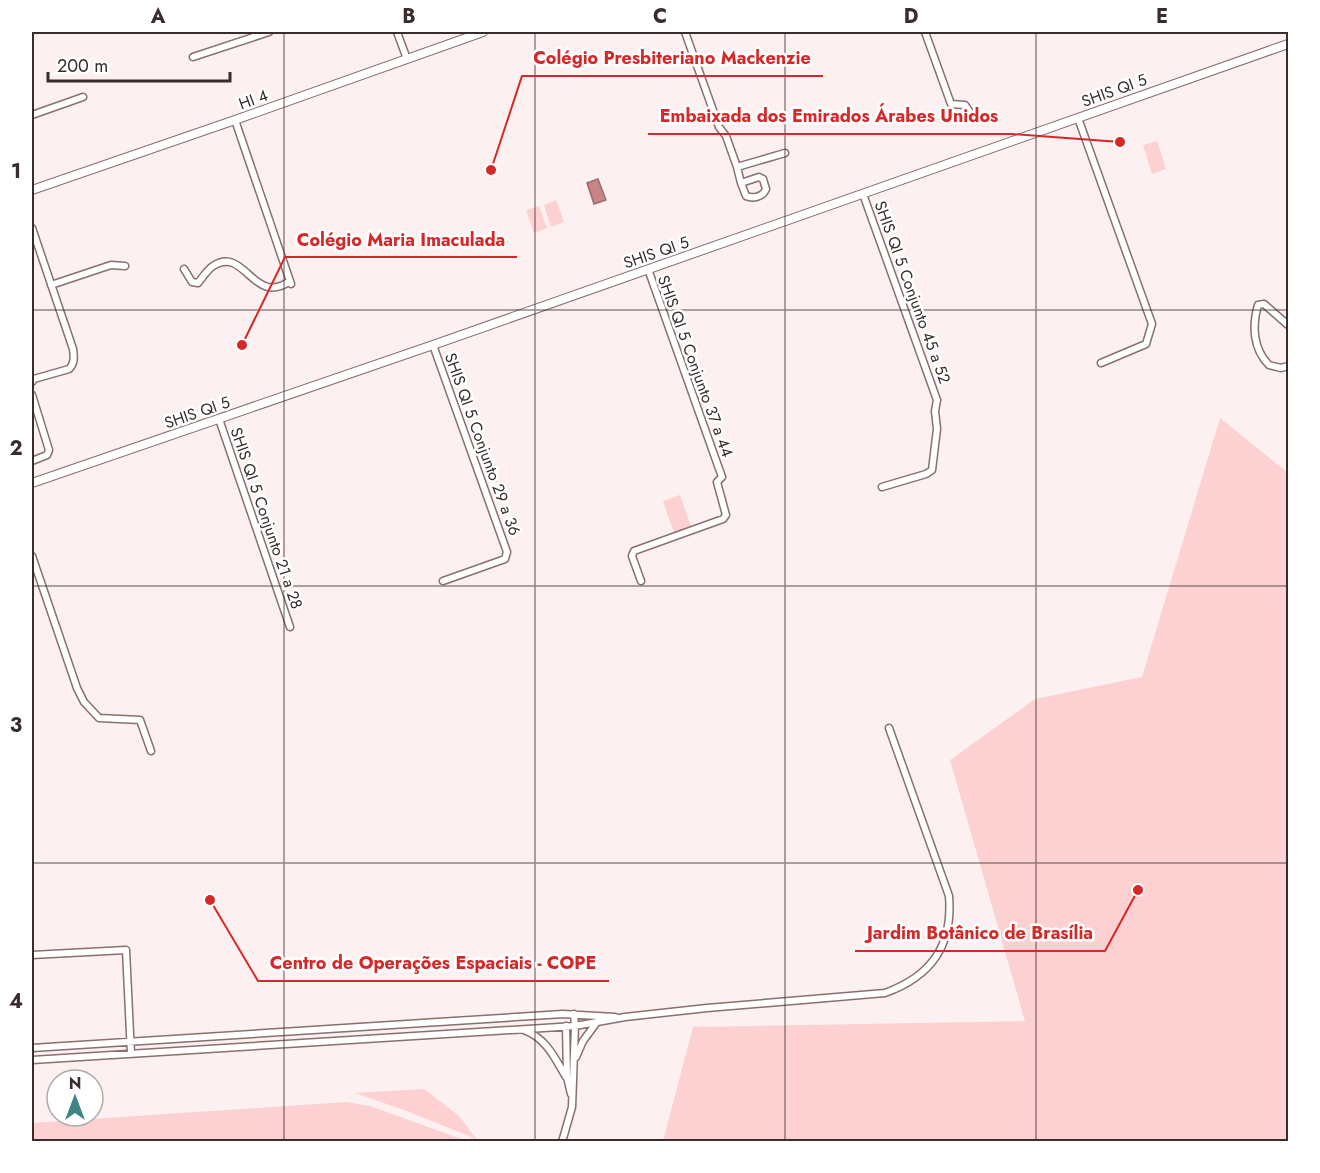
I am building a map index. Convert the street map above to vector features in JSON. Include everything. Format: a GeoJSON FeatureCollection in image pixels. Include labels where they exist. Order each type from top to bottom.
{"type":"FeatureCollection","features":[{"type":"Feature","properties":{"kind":"street"},"geometry":{"type":"LineString","coordinates":[[194,57],[269,32]]}},
{"type":"Feature","properties":{"kind":"street"},"geometry":{"type":"LineString","coordinates":[[397,32],[407,59]]}},
{"type":"Feature","properties":{"kind":"street","name":"HI 4"},"geometry":{"type":"LineString","coordinates":[[32,190],[483,32]]}},
{"type":"Feature","properties":{"kind":"street"},"geometry":{"type":"LineString","coordinates":[[685,32],[722,131],[726,136],[741,183]]}},
{"type":"Feature","properties":{"kind":"street"},"geometry":{"type":"LineString","coordinates":[[925,32],[951,104],[965,105],[971,114]]}},
{"type":"Feature","properties":{"kind":"street","name":"SHIS QI 5"},"geometry":{"type":"LineString","coordinates":[[32,483],[433,345],[1288,44]]}},
{"type":"Feature","properties":{"kind":"street"},"geometry":{"type":"LineString","coordinates":[[32,115],[83,97]]}},
{"type":"Feature","properties":{"kind":"street"},"geometry":{"type":"LineString","coordinates":[[1078,118],[1152,324],[1146,344],[1101,363]]}},
{"type":"Feature","properties":{"kind":"street"},"geometry":{"type":"LineString","coordinates":[[183,269],[192,282],[198,283],[215,264],[231,261],[263,286],[278,288],[291,282],[235,120]]}},
{"type":"Feature","properties":{"kind":"street"},"geometry":{"type":"LineString","coordinates":[[737,167],[785,153]]}},
{"type":"Feature","properties":{"kind":"street","name":"SHIS QI 5 Conjunto 45 a 52"},"geometry":{"type":"LineString","coordinates":[[863,194],[937,400],[935,411],[937,429],[932,470],[926,474],[882,487]]}},
{"type":"Feature","properties":{"kind":"street"},"geometry":{"type":"LineString","coordinates":[[32,228],[73,350],[73,366],[34,379],[32,382]]}},
{"type":"Feature","properties":{"kind":"street"},"geometry":{"type":"LineString","coordinates":[[51,285],[111,265],[125,266]]}},
{"type":"Feature","properties":{"kind":"street","name":"SHIS QI 5 Conjunto 37 a 44"},"geometry":{"type":"LineString","coordinates":[[640,581],[632,556],[634,551],[723,519],[726,515],[717,482],[722,477],[648,269]]}},
{"type":"Feature","properties":{"kind":"street"},"geometry":{"type":"LineString","coordinates":[[1288,325],[1264,304],[1258,305],[1253,332],[1260,351],[1269,365],[1281,368],[1288,366]]}},
{"type":"Feature","properties":{"kind":"street","name":"SHIS QI 5 Conjunto 29 a 36"},"geometry":{"type":"LineString","coordinates":[[433,345],[507,552],[505,559],[443,580]]}},
{"type":"Feature","properties":{"kind":"street"},"geometry":{"type":"LineString","coordinates":[[32,396],[49,450],[47,455],[32,461]]}},
{"type":"Feature","properties":{"kind":"street","name":"SHIS QI 5 Conjunto 21 a 28"},"geometry":{"type":"LineString","coordinates":[[219,419],[290,627]]}},
{"type":"Feature","properties":{"kind":"street"},"geometry":{"type":"LineString","coordinates":[[32,556],[73,677],[84,702],[99,718],[140,720],[152,751]]}},
{"type":"Feature","properties":{"kind":"street"},"geometry":{"type":"LineString","coordinates":[[32,1060],[576,1026],[625,1017],[707,1008],[885,993],[906,986],[938,957],[951,917],[949,896],[889,728]]}},
{"type":"Feature","properties":{"kind":"street"},"geometry":{"type":"LineString","coordinates":[[32,955],[126,950],[131,1054]]}},
{"type":"Feature","properties":{"kind":"street"},"geometry":{"type":"LineString","coordinates":[[32,1048],[574,1014],[625,1017]]}},
{"type":"Feature","properties":{"kind":"street"},"geometry":{"type":"LineString","coordinates":[[562,1142],[572,1100],[576,1026],[574,1014]]}},
{"type":"Feature","properties":{"kind":"street"},"geometry":{"type":"LineString","coordinates":[[575,1060],[583,1041],[597,1022]]}},
{"type":"Feature","properties":{"kind":"street"},"geometry":{"type":"LineString","coordinates":[[566,1026],[567,1077],[572,1100]]}},
{"type":"Feature","properties":{"kind":"street"},"geometry":{"type":"LineString","coordinates":[[521,1029],[534,1034],[545,1043],[567,1077]]}},
{"type":"Feature","properties":{"kind":"street"},"geometry":{"type":"LineString","coordinates":[[181,1038],[176,1044],[182,1051]]}},
{"type":"Feature","properties":{"kind":"street"},"geometry":{"type":"LineString","coordinates":[[109,1043],[115,1048],[110,1055]]}},
{"type":"Feature","properties":{"kind":"shaded area"},"geometry":{"type":"Polygon","coordinates":[[[1157,141],[1166,169],[1152,174],[1143,145],[1157,141]]]}},
{"type":"Feature","properties":{"kind":"shaded area"},"geometry":{"type":"Polygon","coordinates":[[[598,179],[606,200],[594,204],[587,183],[598,179]]]}},
{"type":"Feature","properties":{"kind":"shaded area"},"geometry":{"type":"Polygon","coordinates":[[[556,200],[564,222],[551,227],[544,205],[556,200]]]}},
{"type":"Feature","properties":{"kind":"shaded area"},"geometry":{"type":"Polygon","coordinates":[[[539,206],[547,228],[534,233],[526,210],[539,206]]]}},
{"type":"Feature","properties":{"kind":"shaded area"},"geometry":{"type":"Polygon","coordinates":[[[1220,418],[1288,473],[1288,1141],[663,1141],[693,1027],[1025,1021],[950,760],[1035,699],[1142,677],[1220,418]]]}},
{"type":"Feature","properties":{"kind":"shaded area"},"geometry":{"type":"Polygon","coordinates":[[[680,495],[691,527],[674,533],[663,501],[680,495]]]}},
{"type":"Feature","properties":{"kind":"shaded area"},"geometry":{"type":"Polygon","coordinates":[[[424,1089],[459,1116],[478,1141],[404,1110],[355,1093],[424,1089]]]}},
{"type":"Feature","properties":{"kind":"shaded area"},"geometry":{"type":"Polygon","coordinates":[[[347,1102],[370,1106],[467,1141],[32,1141],[32,1123],[45,1122],[45,1128],[105,1128],[105,1118],[347,1102]]]}},
{"type":"Feature","properties":{"kind":"place","name":"Embaixada dos Emirados Árabes Unidos"},"geometry":{"type":"Point","coordinates":[1120,142]}},
{"type":"Feature","properties":{"kind":"place","name":"Colégio Presbiteriano Mackenzie"},"geometry":{"type":"Point","coordinates":[491,170]}},
{"type":"Feature","properties":{"kind":"place","name":"Colégio Maria Imaculada"},"geometry":{"type":"Point","coordinates":[242,345]}},
{"type":"Feature","properties":{"kind":"place","name":"Jardim Botânico de Brasília"},"geometry":{"type":"Point","coordinates":[1138,890]}},
{"type":"Feature","properties":{"kind":"place","name":"Centro de Operações Espaciais - COPE"},"geometry":{"type":"Point","coordinates":[210,900]}}]}
